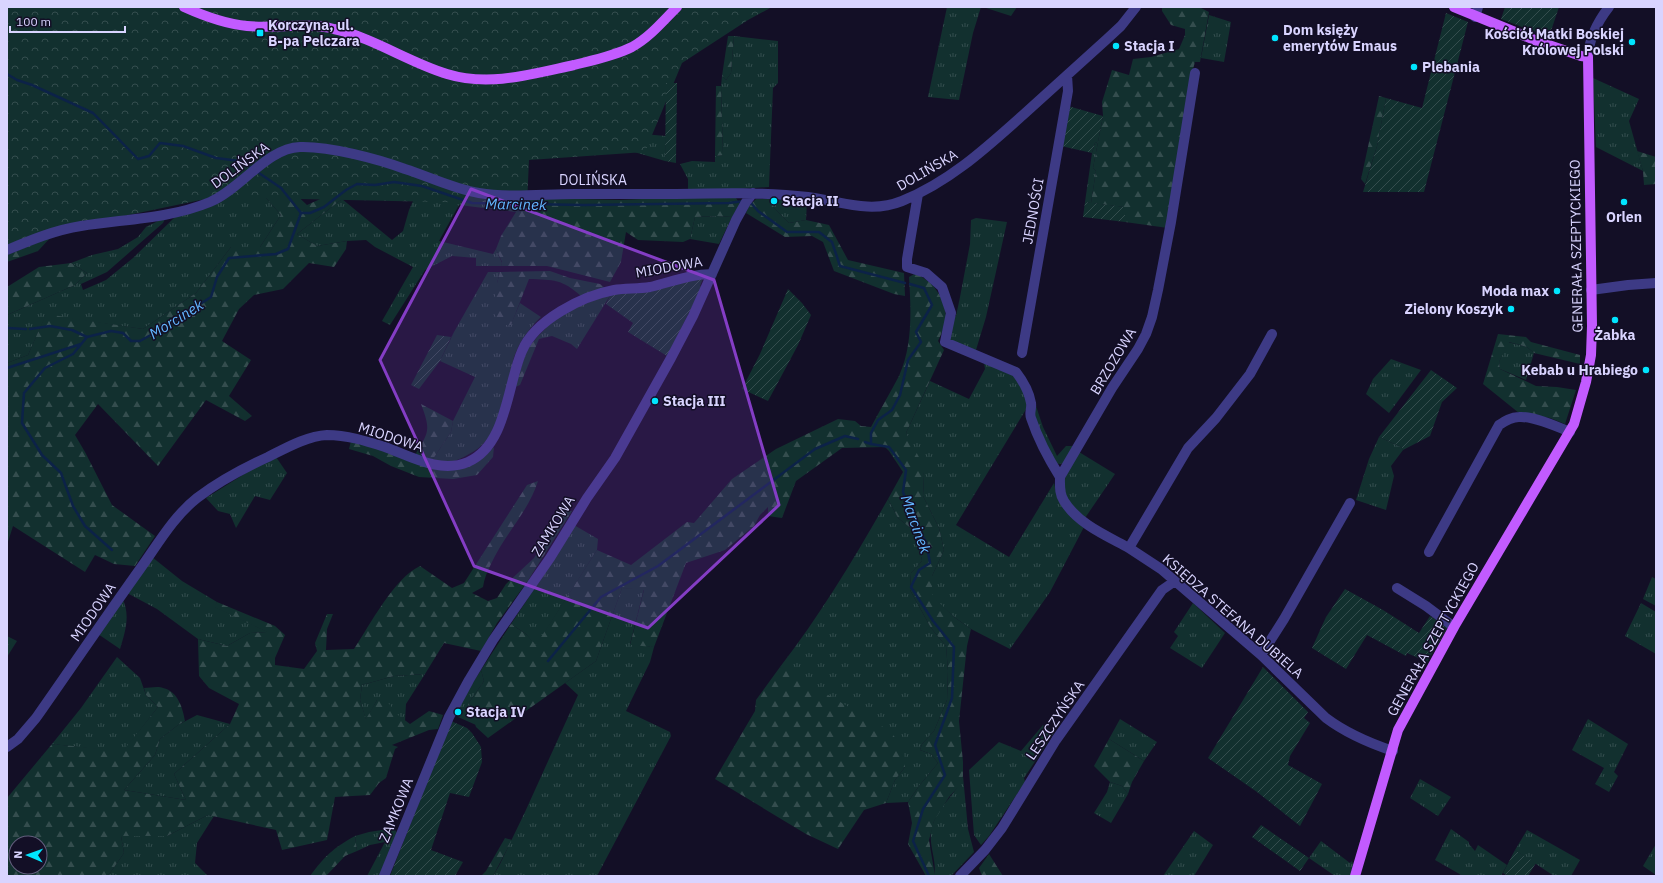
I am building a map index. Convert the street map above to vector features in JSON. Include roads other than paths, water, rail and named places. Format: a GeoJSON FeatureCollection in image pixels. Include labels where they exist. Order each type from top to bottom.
{"type":"FeatureCollection","features":[{"type":"Feature","properties":{"kind":"main road"},"geometry":{"type":"LineString","coordinates":[[184,7],[220,20],[248,26],[310,26],[335,29],[352,34],[440,72],[454,76],[484,80],[523,76],[606,57],[626,50],[644,39],[677,7]]}},
{"type":"Feature","properties":{"kind":"main road"},"geometry":{"type":"LineString","coordinates":[[1454,7],[1477,12],[1566,51],[1588,57]]}},
{"type":"Feature","properties":{"kind":"main road","name":"GENERAŁA SZEPTYCKIEGO"},"geometry":{"type":"LineString","coordinates":[[1355,876],[1398,730],[1454,627],[1528,505],[1570,432],[1585,391],[1591,355],[1588,57]]}},
{"type":"Feature","properties":{"kind":"street","name":"DOLIŃSKA"},"geometry":{"type":"LineString","coordinates":[[7,250],[64,229],[158,216],[200,206],[217,199],[232,190],[273,156],[285,150],[298,147],[334,151],[374,160],[403,168],[456,187],[484,193],[753,193],[816,198],[873,208],[899,203],[958,171],[981,153],[1116,30],[1136,7]]}},
{"type":"Feature","properties":{"kind":"street"},"geometry":{"type":"LineString","coordinates":[[1588,57],[1590,40],[1602,16],[1609,7]]}},
{"type":"Feature","properties":{"kind":"street","name":"BRZOZOWA"},"geometry":{"type":"LineString","coordinates":[[1060,477],[1112,388],[1138,349],[1148,328],[1158,290],[1195,73]]}},
{"type":"Feature","properties":{"kind":"street","name":"JEDNOŚCI"},"geometry":{"type":"LineString","coordinates":[[1022,353],[1068,91],[1067,75]]}},
{"type":"Feature","properties":{"kind":"street","name":"ZAMKOWA"},"geometry":{"type":"LineString","coordinates":[[384,876],[449,717],[493,640],[550,558],[586,498],[615,458],[693,316],[736,220],[753,193]]}},
{"type":"Feature","properties":{"kind":"street"},"geometry":{"type":"LineString","coordinates":[[918,194],[907,267],[926,273],[942,288],[951,313],[945,342],[1016,372],[1024,382],[1032,404],[1030,414],[1036,433],[1047,456],[1060,477],[1060,489],[1064,501],[1073,512],[1091,527],[1129,548],[1188,448],[1216,418],[1250,374],[1272,334]]}},
{"type":"Feature","properties":{"kind":"street","name":"MIODOWA"},"geometry":{"type":"LineString","coordinates":[[7,747],[18,739],[36,718],[156,545],[183,512],[198,498],[273,454],[308,439],[326,435],[363,441],[422,462],[438,466],[451,466],[467,462],[482,452],[494,436],[501,421],[522,350],[531,336],[540,327],[569,306],[590,297],[613,290],[647,287],[696,274],[712,274]]}},
{"type":"Feature","properties":{"kind":"street"},"geometry":{"type":"LineString","coordinates":[[1591,290],[1656,283]]}},
{"type":"Feature","properties":{"kind":"street"},"geometry":{"type":"LineString","coordinates":[[1429,552],[1499,425],[1508,419],[1519,417],[1548,423],[1570,432]]}},
{"type":"Feature","properties":{"kind":"street"},"geometry":{"type":"LineString","coordinates":[[1261,655],[1284,619],[1350,503]]}},
{"type":"Feature","properties":{"kind":"street","name":"KSIĘDZA STEFANA DUBIELA"},"geometry":{"type":"LineString","coordinates":[[1129,548],[1162,569],[1261,655],[1326,718],[1362,740],[1393,751]]}},
{"type":"Feature","properties":{"kind":"street","name":"LESZCZYŃSKA"},"geometry":{"type":"LineString","coordinates":[[960,876],[985,850],[1002,828],[1056,740],[1162,590],[1175,581]]}},
{"type":"Feature","properties":{"kind":"street"},"geometry":{"type":"LineString","coordinates":[[1397,588],[1426,606],[1454,627]]}},
{"type":"Feature","properties":{"kind":"waterway"},"geometry":{"type":"LineString","coordinates":[[7,74],[17,80],[32,85],[93,113],[138,159],[149,156],[160,143],[183,146],[216,158],[240,161],[250,167]]}},
{"type":"Feature","properties":{"kind":"waterway"},"geometry":{"type":"LineString","coordinates":[[259,173],[281,188],[301,213]]}},
{"type":"Feature","properties":{"kind":"waterway","name":"Marcinek"},"geometry":{"type":"LineString","coordinates":[[301,213],[310,213],[324,207],[346,190],[357,184],[375,185],[394,182],[422,186],[472,203],[584,205],[729,203],[744,201]]}},
{"type":"Feature","properties":{"kind":"waterway","name":"Marcinek"},"geometry":{"type":"LineString","coordinates":[[751,203],[758,211],[787,232],[819,232],[832,242],[840,266],[905,283]]}},
{"type":"Feature","properties":{"kind":"waterway","name":"Morcinek"},"geometry":{"type":"LineString","coordinates":[[30,329],[50,326],[72,330],[87,337],[111,331],[123,333],[131,341],[140,341],[165,327],[211,297],[217,277],[229,258],[276,254],[288,249],[301,213]]}},
{"type":"Feature","properties":{"kind":"waterway","name":"Marcinek"},"geometry":{"type":"LineString","coordinates":[[910,284],[924,288],[932,305],[916,332],[921,342],[908,360],[900,395],[892,410],[878,420],[871,433],[871,444],[889,447],[906,470],[903,492],[913,519],[926,542],[930,563],[919,570],[911,587],[933,621],[954,647],[952,698],[935,745],[945,775],[923,809],[913,841],[929,876]]}},
{"type":"Feature","properties":{"kind":"waterway","name":"Morcinek"},"geometry":{"type":"LineString","coordinates":[[7,328],[26,329]]}},
{"type":"Feature","properties":{"kind":"waterway"},"geometry":{"type":"LineString","coordinates":[[87,337],[73,354],[45,368],[24,393],[22,423],[42,455],[61,473],[73,506],[85,526],[112,550]]}},
{"type":"Feature","properties":{"kind":"waterway"},"geometry":{"type":"LineString","coordinates":[[7,368],[81,344]]}},
{"type":"Feature","properties":{"kind":"waterway"},"geometry":{"type":"LineString","coordinates":[[548,661],[601,597],[658,566],[815,449],[845,436],[858,439]]}},
{"type":"Feature","properties":{"kind":"waterway","name":"Marcinek"},"geometry":{"type":"LineString","coordinates":[[865,442],[871,444]]}},
{"type":"Feature","properties":{"kind":"place","name":"Korczyna, ul. B-pa Pelczara"},"geometry":{"type":"Point","coordinates":[260,33]}},
{"type":"Feature","properties":{"kind":"place","name":"Dom księży emerytów Emaus"},"geometry":{"type":"Point","coordinates":[1275,38]}},
{"type":"Feature","properties":{"kind":"place","name":"Kościół Matki Boskiej Królowej Polski"},"geometry":{"type":"Point","coordinates":[1632,42]}},
{"type":"Feature","properties":{"kind":"place","name":"Stacja I"},"geometry":{"type":"Point","coordinates":[1116,46]}},
{"type":"Feature","properties":{"kind":"place","name":"Plebania"},"geometry":{"type":"Point","coordinates":[1414,67]}},
{"type":"Feature","properties":{"kind":"place","name":"Stacja II"},"geometry":{"type":"Point","coordinates":[774,201]}},
{"type":"Feature","properties":{"kind":"place","name":"Orlen"},"geometry":{"type":"Point","coordinates":[1624,202]}},
{"type":"Feature","properties":{"kind":"place","name":"Moda max"},"geometry":{"type":"Point","coordinates":[1557,291]}},
{"type":"Feature","properties":{"kind":"place","name":"Zielony Koszyk"},"geometry":{"type":"Point","coordinates":[1511,309]}},
{"type":"Feature","properties":{"kind":"place","name":"Żabka"},"geometry":{"type":"Point","coordinates":[1615,320]}},
{"type":"Feature","properties":{"kind":"place","name":"Kebab u Hrabiego"},"geometry":{"type":"Point","coordinates":[1646,370]}},
{"type":"Feature","properties":{"kind":"place","name":"Stacja III"},"geometry":{"type":"Point","coordinates":[655,401]}},
{"type":"Feature","properties":{"kind":"place","name":"Stacja IV"},"geometry":{"type":"Point","coordinates":[458,712]}}]}
